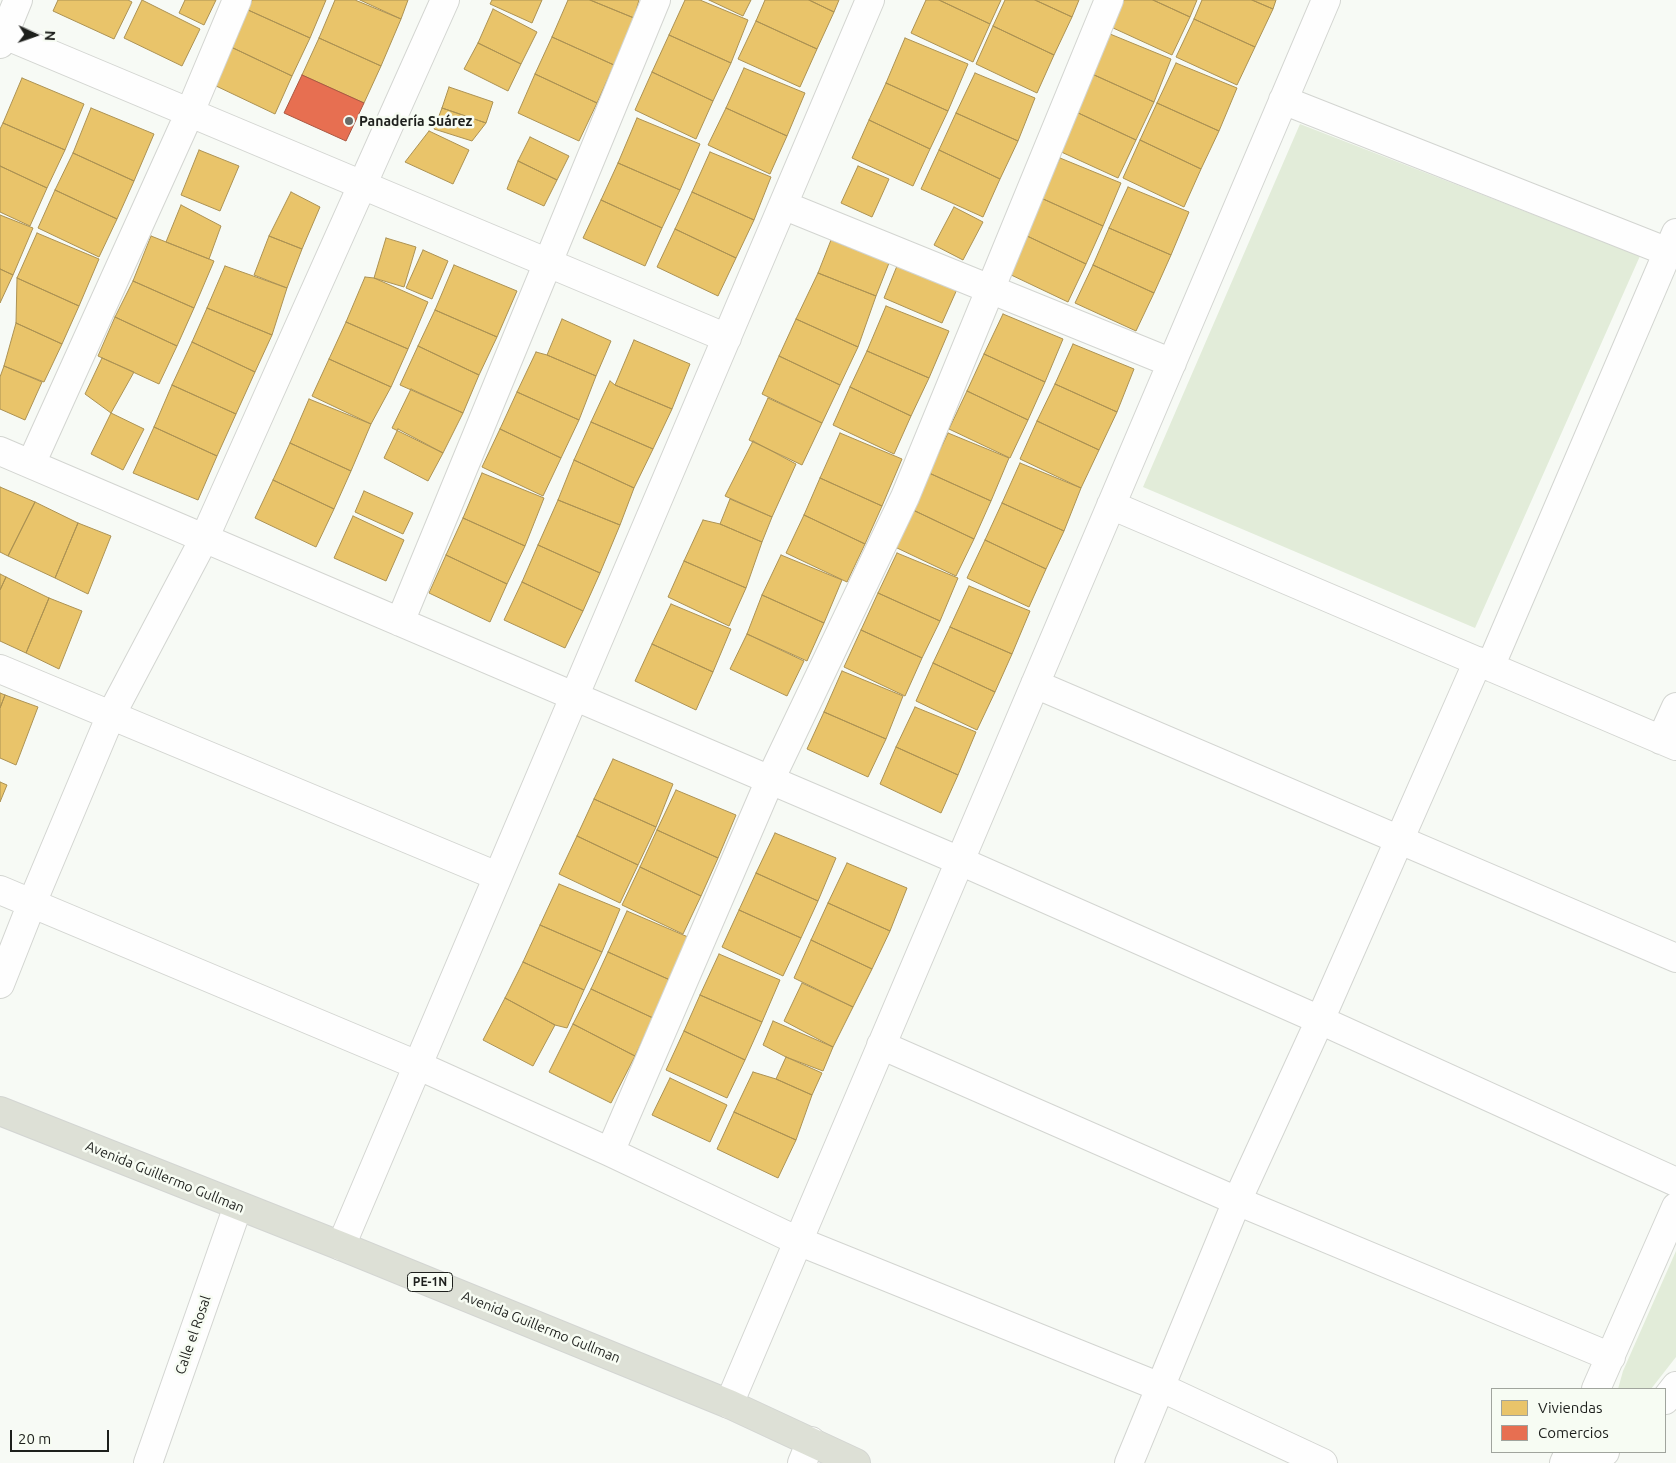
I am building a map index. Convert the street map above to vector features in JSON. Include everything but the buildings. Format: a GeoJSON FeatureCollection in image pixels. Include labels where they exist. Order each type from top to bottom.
{"type":"FeatureCollection","features":[{"type":"Feature","properties":{"kind":"main road","name":"Avenida Guillermo Gullman"},"geometry":{"type":"LineString","coordinates":[[0,1111],[342,1246],[729,1404],[807,1452],[856,1463]]}},
{"type":"Feature","properties":{"kind":"street"},"geometry":{"type":"LineString","coordinates":[[18,0],[1,37],[190,112],[727,338]]}},
{"type":"Feature","properties":{"kind":"street"},"geometry":{"type":"LineString","coordinates":[[31,464],[190,112],[237,0]]}},
{"type":"Feature","properties":{"kind":"street"},"geometry":{"type":"LineString","coordinates":[[0,984],[111,714],[204,539],[445,0]]}},
{"type":"Feature","properties":{"kind":"street"},"geometry":{"type":"LineString","coordinates":[[400,622],[656,0]]}},
{"type":"Feature","properties":{"kind":"street"},"geometry":{"type":"LineString","coordinates":[[342,1246],[497,876],[870,0]]}},
{"type":"Feature","properties":{"kind":"street"},"geometry":{"type":"LineString","coordinates":[[610,1152],[770,780],[905,497],[1109,0]]}},
{"type":"Feature","properties":{"kind":"street"},"geometry":{"type":"LineString","coordinates":[[729,1404],[1326,0]]}},
{"type":"Feature","properties":{"kind":"street"},"geometry":{"type":"LineString","coordinates":[[1130,1463],[1237,1201],[1400,839],[1484,664],[1672,242],[1283,100]]}},
{"type":"Feature","properties":{"kind":"street"},"geometry":{"type":"LineString","coordinates":[[783,205],[1172,363]]}},
{"type":"Feature","properties":{"kind":"street"},"geometry":{"type":"LineString","coordinates":[[0,451],[960,861],[1320,1020],[1676,1182]]}},
{"type":"Feature","properties":{"kind":"street"},"geometry":{"type":"LineString","coordinates":[[1111,505],[1669,743],[1676,707]]}},
{"type":"Feature","properties":{"kind":"street"},"geometry":{"type":"LineString","coordinates":[[0,669],[497,876]]}},
{"type":"Feature","properties":{"kind":"street"},"geometry":{"type":"LineString","coordinates":[[1035,684],[1676,958]]}},
{"type":"Feature","properties":{"kind":"street"},"geometry":{"type":"LineString","coordinates":[[0,890],[417,1065],[610,1152],[798,1241],[1160,1387],[1323,1463]]}},
{"type":"Feature","properties":{"kind":"street"},"geometry":{"type":"LineString","coordinates":[[881,1045],[1237,1201],[1610,1357]]}},
{"type":"Feature","properties":{"kind":"street","name":"Calle el Rosal"},"geometry":{"type":"LineString","coordinates":[[148,1463],[238,1206]]}},
{"type":"Feature","properties":{"kind":"street"},"geometry":{"type":"LineString","coordinates":[[1596,1388],[1676,1207]]}},
{"type":"Feature","properties":{"kind":"street"},"geometry":{"type":"LineString","coordinates":[[1666,1399],[1676,1386]]}},
{"type":"Feature","properties":{"kind":"street"},"geometry":{"type":"LineString","coordinates":[[1666,1410],[1676,1418]]}},
{"type":"Feature","properties":{"kind":"street"},"geometry":{"type":"LineString","coordinates":[[1591,1463],[1604,1453]]}},
{"type":"Feature","properties":{"kind":"green space"},"geometry":{"type":"Polygon","coordinates":[[[1300,124],[1640,256],[1475,628],[1143,487],[1300,124]]]}},
{"type":"Feature","properties":{"kind":"green space"},"geometry":{"type":"Polygon","coordinates":[[[1676,1251],[1676,1357],[1652,1388],[1618,1388],[1623,1371],[1676,1251]]]}},
{"type":"Feature","properties":{"kind":"place","name":"Panadería Suárez"},"geometry":{"type":"Point","coordinates":[349,121]}}]}
